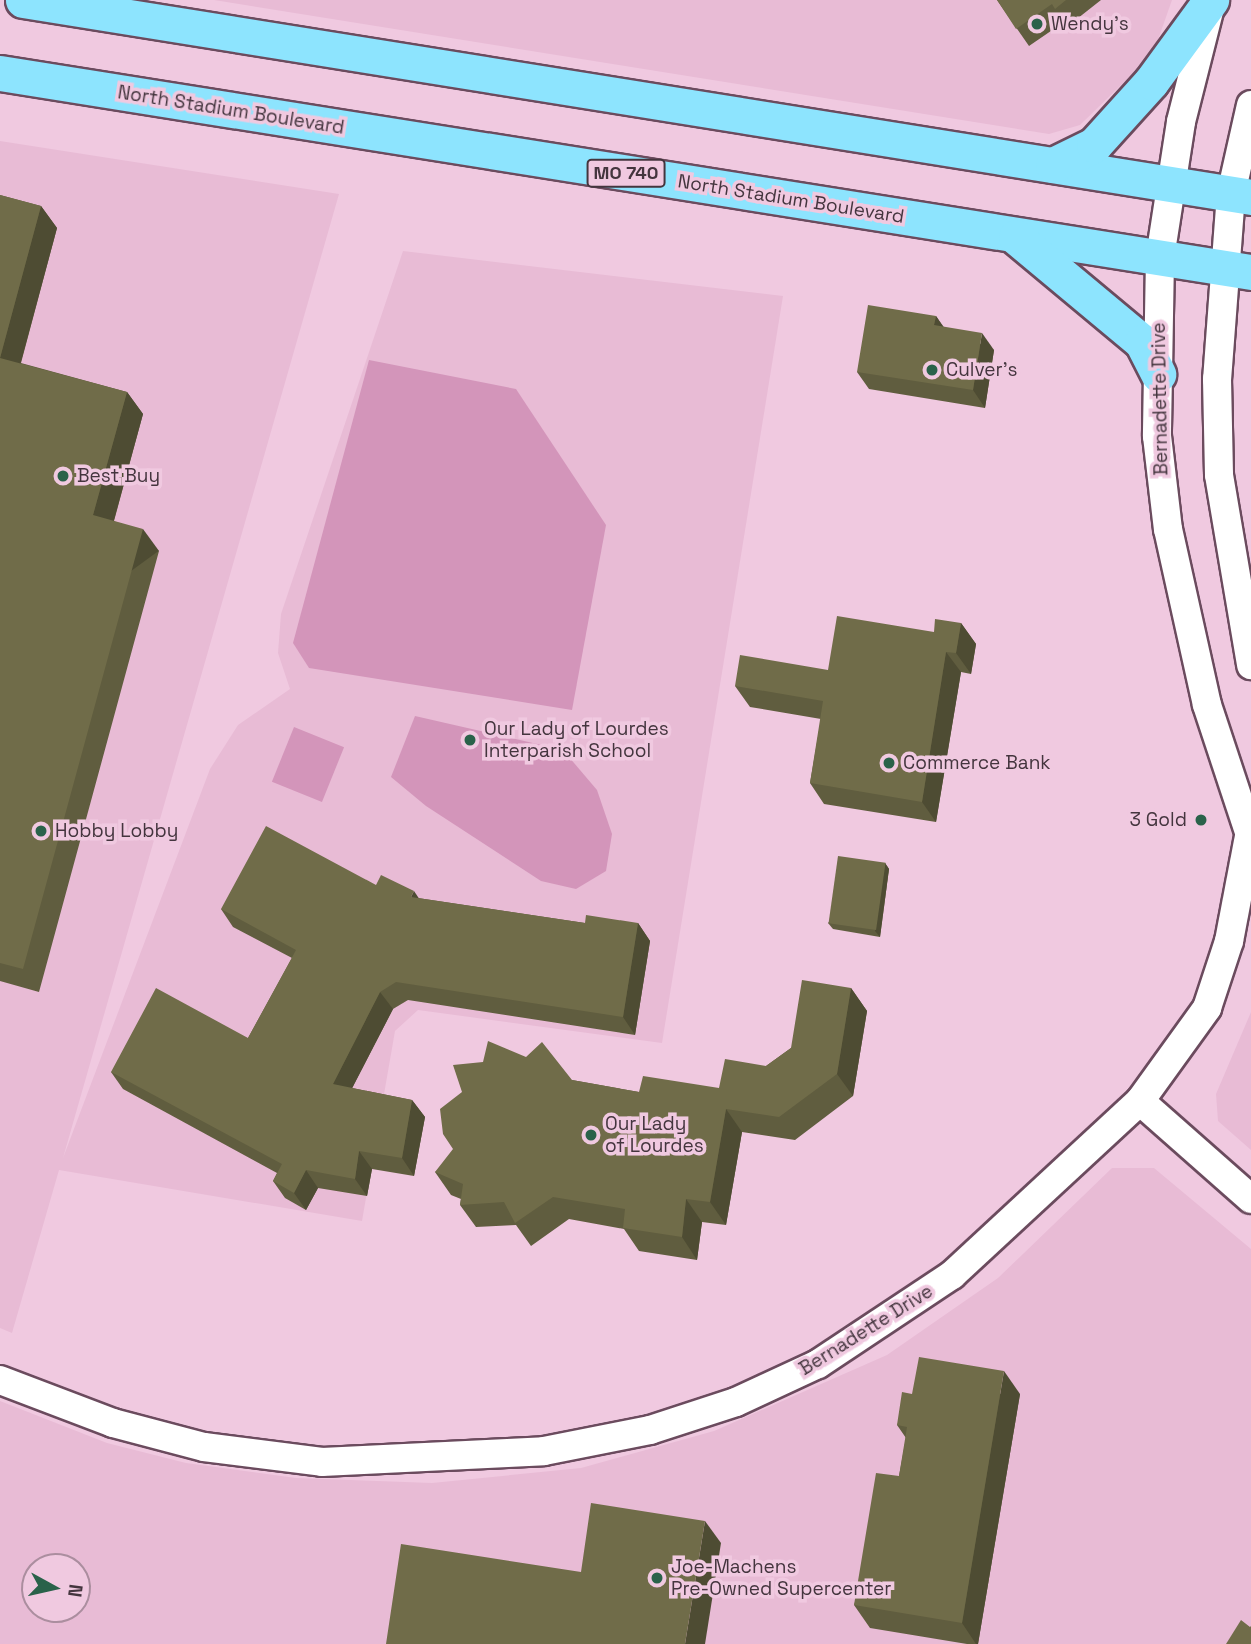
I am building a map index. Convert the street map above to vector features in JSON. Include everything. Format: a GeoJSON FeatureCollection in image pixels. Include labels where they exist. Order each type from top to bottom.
{"type":"FeatureCollection","features":[{"type":"Feature","properties":{"kind":"main road"},"geometry":{"type":"LineString","coordinates":[[23,0],[1241,195]]}},
{"type":"Feature","properties":{"kind":"main road"},"geometry":{"type":"LineString","coordinates":[[1053,165],[1094,145],[1151,82],[1212,0]]}},
{"type":"Feature","properties":{"kind":"main road","name":"North Stadium Boulevard"},"geometry":{"type":"LineString","coordinates":[[0,73],[1237,270]]}},
{"type":"Feature","properties":{"kind":"main road"},"geometry":{"type":"LineString","coordinates":[[1014,234],[1142,342],[1158,374]]}},
{"type":"Feature","properties":{"kind":"street","name":"Bernadette Drive"},"geometry":{"type":"LineString","coordinates":[[0,1380],[102,1420],[178,1440],[322,1462],[544,1451],[650,1430],[736,1402],[818,1364],[952,1275],[1140,1101],[1207,1009],[1229,941],[1250,830],[1207,705],[1168,529],[1157,436],[1160,258],[1169,184],[1212,0]]}},
{"type":"Feature","properties":{"kind":"street"},"geometry":{"type":"LineString","coordinates":[[1251,105],[1241,195],[1219,475],[1251,665]]}},
{"type":"Feature","properties":{"kind":"street"},"geometry":{"type":"LineString","coordinates":[[1140,1101],[1251,1199]]}},
{"type":"Feature","properties":{"kind":"shaded area"},"geometry":{"type":"Polygon","coordinates":[[[214,0],[1172,0],[1153,54],[1080,125],[1049,134],[214,0]]]}},
{"type":"Feature","properties":{"kind":"shaded area","name":"Our Lady of Lourdes Interparish School"},"geometry":{"type":"Polygon","coordinates":[[[0,141],[339,194],[63,1158],[210,769],[238,725],[290,689],[278,653],[281,614],[403,251],[783,296],[662,1043],[418,1010],[395,1031],[362,1221],[59,1170],[12,1333],[0,1328],[0,141]]]}},
{"type":"Feature","properties":{"kind":"shaded area"},"geometry":{"type":"Polygon","coordinates":[[[369,360],[516,389],[606,525],[572,710],[309,668],[293,643],[369,360]]]}},
{"type":"Feature","properties":{"kind":"shaded area"},"geometry":{"type":"Polygon","coordinates":[[[415,716],[563,750],[597,790],[612,834],[606,871],[576,889],[541,881],[426,806],[391,777],[415,716]]]}},
{"type":"Feature","properties":{"kind":"shaded area"},"geometry":{"type":"Polygon","coordinates":[[[294,727],[344,747],[322,802],[272,782],[294,727]]]}},
{"type":"Feature","properties":{"kind":"shaded area"},"geometry":{"type":"Polygon","coordinates":[[[1251,1012],[1251,1150],[1218,1121],[1216,1094],[1251,1012]]]}},
{"type":"Feature","properties":{"kind":"shaded area"},"geometry":{"type":"Polygon","coordinates":[[[1112,1168],[1154,1168],[1251,1249],[1251,1644],[0,1644],[0,1401],[107,1443],[186,1463],[296,1478],[432,1483],[581,1468],[714,1431],[887,1355],[998,1278],[1112,1168]]]}},
{"type":"Feature","properties":{"kind":"building"},"geometry":{"type":"Polygon","coordinates":[[[997,0],[1066,0],[1055,9],[1052,4],[1016,29],[997,0]]]}},
{"type":"Feature","properties":{"kind":"building"},"geometry":{"type":"Polygon","coordinates":[[[0,195],[41,206],[0,358],[0,195]]]}},
{"type":"Feature","properties":{"kind":"building","name":"Culver's"},"geometry":{"type":"Polygon","coordinates":[[[868,305],[936,316],[934,325],[982,333],[973,390],[857,372],[868,305]]]}},
{"type":"Feature","properties":{"kind":"building"},"geometry":{"type":"Polygon","coordinates":[[[0,358],[127,392],[93,515],[143,529],[23,969],[0,963],[0,358]]]}},
{"type":"Feature","properties":{"kind":"building","name":"Commerce Bank"},"geometry":{"type":"Polygon","coordinates":[[[837,616],[934,632],[935,619],[961,623],[956,653],[946,652],[922,802],[810,783],[823,701],[735,686],[740,655],[828,670],[837,616]]]}},
{"type":"Feature","properties":{"kind":"building"},"geometry":{"type":"Polygon","coordinates":[[[266,826],[376,885],[381,875],[414,891],[411,897],[585,923],[586,915],[638,923],[623,1017],[396,982],[380,992],[333,1084],[412,1100],[402,1158],[359,1151],[355,1179],[306,1170],[294,1193],[273,1181],[282,1164],[111,1072],[156,988],[248,1038],[296,950],[221,909],[266,826]]]}},
{"type":"Feature","properties":{"kind":"building"},"geometry":{"type":"Polygon","coordinates":[[[838,856],[886,863],[876,930],[829,923],[838,856]]]}},
{"type":"Feature","properties":{"kind":"building","name":"Our Lady of Lourdes"},"geometry":{"type":"Polygon","coordinates":[[[802,980],[851,988],[837,1074],[779,1117],[726,1109],[710,1202],[686,1199],[682,1237],[623,1228],[625,1209],[553,1197],[515,1223],[504,1202],[460,1205],[463,1184],[435,1172],[453,1149],[443,1134],[440,1109],[462,1092],[453,1065],[483,1062],[488,1041],[526,1057],[542,1042],[572,1080],[639,1092],[643,1076],[719,1088],[725,1059],[766,1066],[791,1048],[802,980]]]}},
{"type":"Feature","properties":{"kind":"building"},"geometry":{"type":"Polygon","coordinates":[[[919,1357],[1004,1371],[962,1623],[854,1605],[876,1473],[899,1476],[907,1427],[897,1425],[902,1392],[912,1394],[919,1357]]]}},
{"type":"Feature","properties":{"kind":"building","name":"Joe-Machens Pre-Owned Supercenter"},"geometry":{"type":"Polygon","coordinates":[[[591,1503],[705,1521],[685,1644],[386,1644],[401,1544],[581,1572],[591,1503]]]}},
{"type":"Feature","properties":{"kind":"building"},"geometry":{"type":"Polygon","coordinates":[[[1241,1620],[1251,1626],[1251,1644],[1226,1644],[1241,1620]]]}},
{"type":"Feature","properties":{"kind":"place","name":"Wendy's"},"geometry":{"type":"Point","coordinates":[1037,24]}},
{"type":"Feature","properties":{"kind":"place","name":"Culver's"},"geometry":{"type":"Point","coordinates":[932,370]}},
{"type":"Feature","properties":{"kind":"place","name":"Best Buy"},"geometry":{"type":"Point","coordinates":[63,476]}},
{"type":"Feature","properties":{"kind":"place","name":"Our Lady of Lourdes Interparish School"},"geometry":{"type":"Point","coordinates":[470,740]}},
{"type":"Feature","properties":{"kind":"place","name":"Commerce Bank"},"geometry":{"type":"Point","coordinates":[889,763]}},
{"type":"Feature","properties":{"kind":"place","name":"3 Gold"},"geometry":{"type":"Point","coordinates":[1201,820]}},
{"type":"Feature","properties":{"kind":"place","name":"Hobby Lobby"},"geometry":{"type":"Point","coordinates":[41,831]}},
{"type":"Feature","properties":{"kind":"place","name":"Our Lady of Lourdes"},"geometry":{"type":"Point","coordinates":[591,1135]}},
{"type":"Feature","properties":{"kind":"place","name":"Joe-Machens Pre-Owned Supercenter"},"geometry":{"type":"Point","coordinates":[657,1578]}}]}
